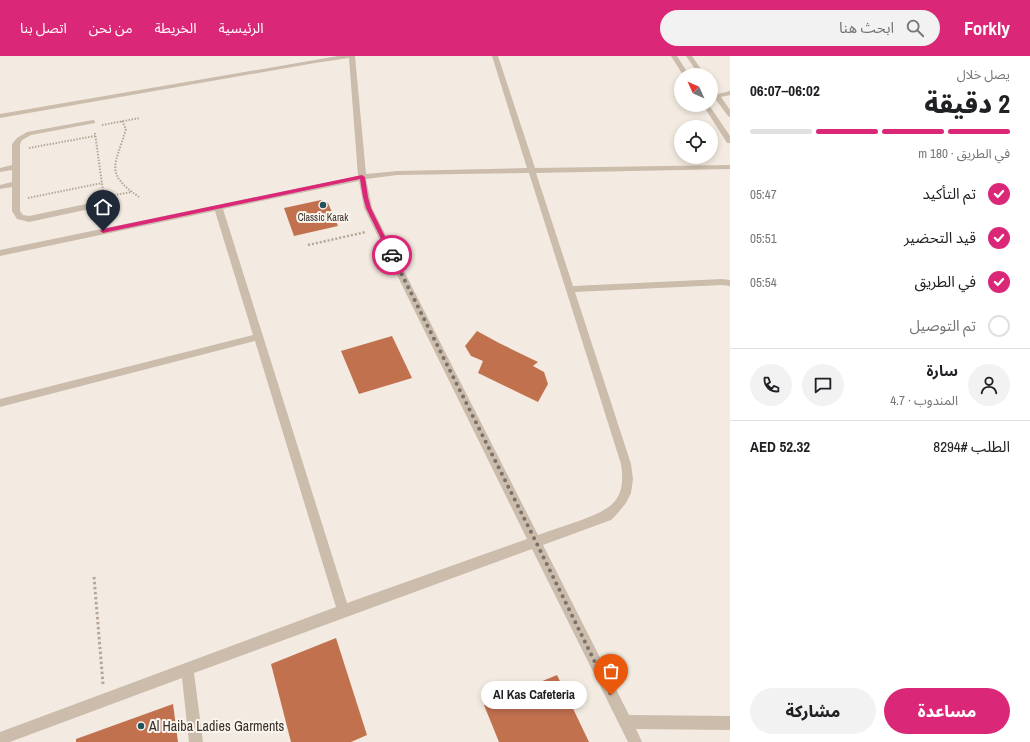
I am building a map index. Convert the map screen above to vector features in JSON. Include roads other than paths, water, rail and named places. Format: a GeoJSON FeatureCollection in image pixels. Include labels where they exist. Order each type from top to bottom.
{"type":"FeatureCollection","features":[{"type":"Feature","properties":{"kind":"street"},"geometry":{"type":"LineString","coordinates":[[297,64],[300,59],[306,56]]}},
{"type":"Feature","properties":{"kind":"street"},"geometry":{"type":"LineString","coordinates":[[0,116],[297,64],[352,56],[362,177],[367,203],[635,742]]}},
{"type":"Feature","properties":{"kind":"street"},"geometry":{"type":"LineString","coordinates":[[0,739],[343,611],[607,516],[621,502],[626,493],[628,484],[626,464],[495,56]]}},
{"type":"Feature","properties":{"kind":"street"},"geometry":{"type":"LineString","coordinates":[[674,56],[682,68]]}},
{"type":"Feature","properties":{"kind":"street"},"geometry":{"type":"LineString","coordinates":[[689,56],[697,68]]}},
{"type":"Feature","properties":{"kind":"street"},"geometry":{"type":"LineString","coordinates":[[718,96],[730,93]]}},
{"type":"Feature","properties":{"kind":"street"},"geometry":{"type":"LineString","coordinates":[[718,97],[730,115]]}},
{"type":"Feature","properties":{"kind":"street"},"geometry":{"type":"LineString","coordinates":[[711,112],[730,141]]}},
{"type":"Feature","properties":{"kind":"street"},"geometry":{"type":"LineString","coordinates":[[94,124],[29,133],[19,139],[16,144],[17,214],[20,217],[29,219],[104,200]]}},
{"type":"Feature","properties":{"kind":"street"},"geometry":{"type":"LineString","coordinates":[[0,170],[16,167]]}},
{"type":"Feature","properties":{"kind":"street"},"geometry":{"type":"LineString","coordinates":[[0,253],[362,177],[396,173],[730,167]]}},
{"type":"Feature","properties":{"kind":"street"},"geometry":{"type":"LineString","coordinates":[[0,187],[16,184]]}},
{"type":"Feature","properties":{"kind":"street"},"geometry":{"type":"LineString","coordinates":[[218,207],[343,611]]}},
{"type":"Feature","properties":{"kind":"street"},"geometry":{"type":"LineString","coordinates":[[570,289],[722,282],[730,283]]}},
{"type":"Feature","properties":{"kind":"street"},"geometry":{"type":"LineString","coordinates":[[0,403],[258,337]]}},
{"type":"Feature","properties":{"kind":"street"},"geometry":{"type":"LineString","coordinates":[[187,669],[196,742]]}},
{"type":"Feature","properties":{"kind":"street"},"geometry":{"type":"LineString","coordinates":[[625,722],[730,722]]}},
{"type":"Feature","properties":{"kind":"place","name":"Classic Karak"},"geometry":{"type":"Point","coordinates":[323,205]}},
{"type":"Feature","properties":{"kind":"place","name":"Al Kas Cafeteria"},"geometry":{"type":"Point","coordinates":[611,695]}},
{"type":"Feature","properties":{"kind":"place","name":"Al Haiba Ladies Garments"},"geometry":{"type":"Point","coordinates":[141,726]}}]}
